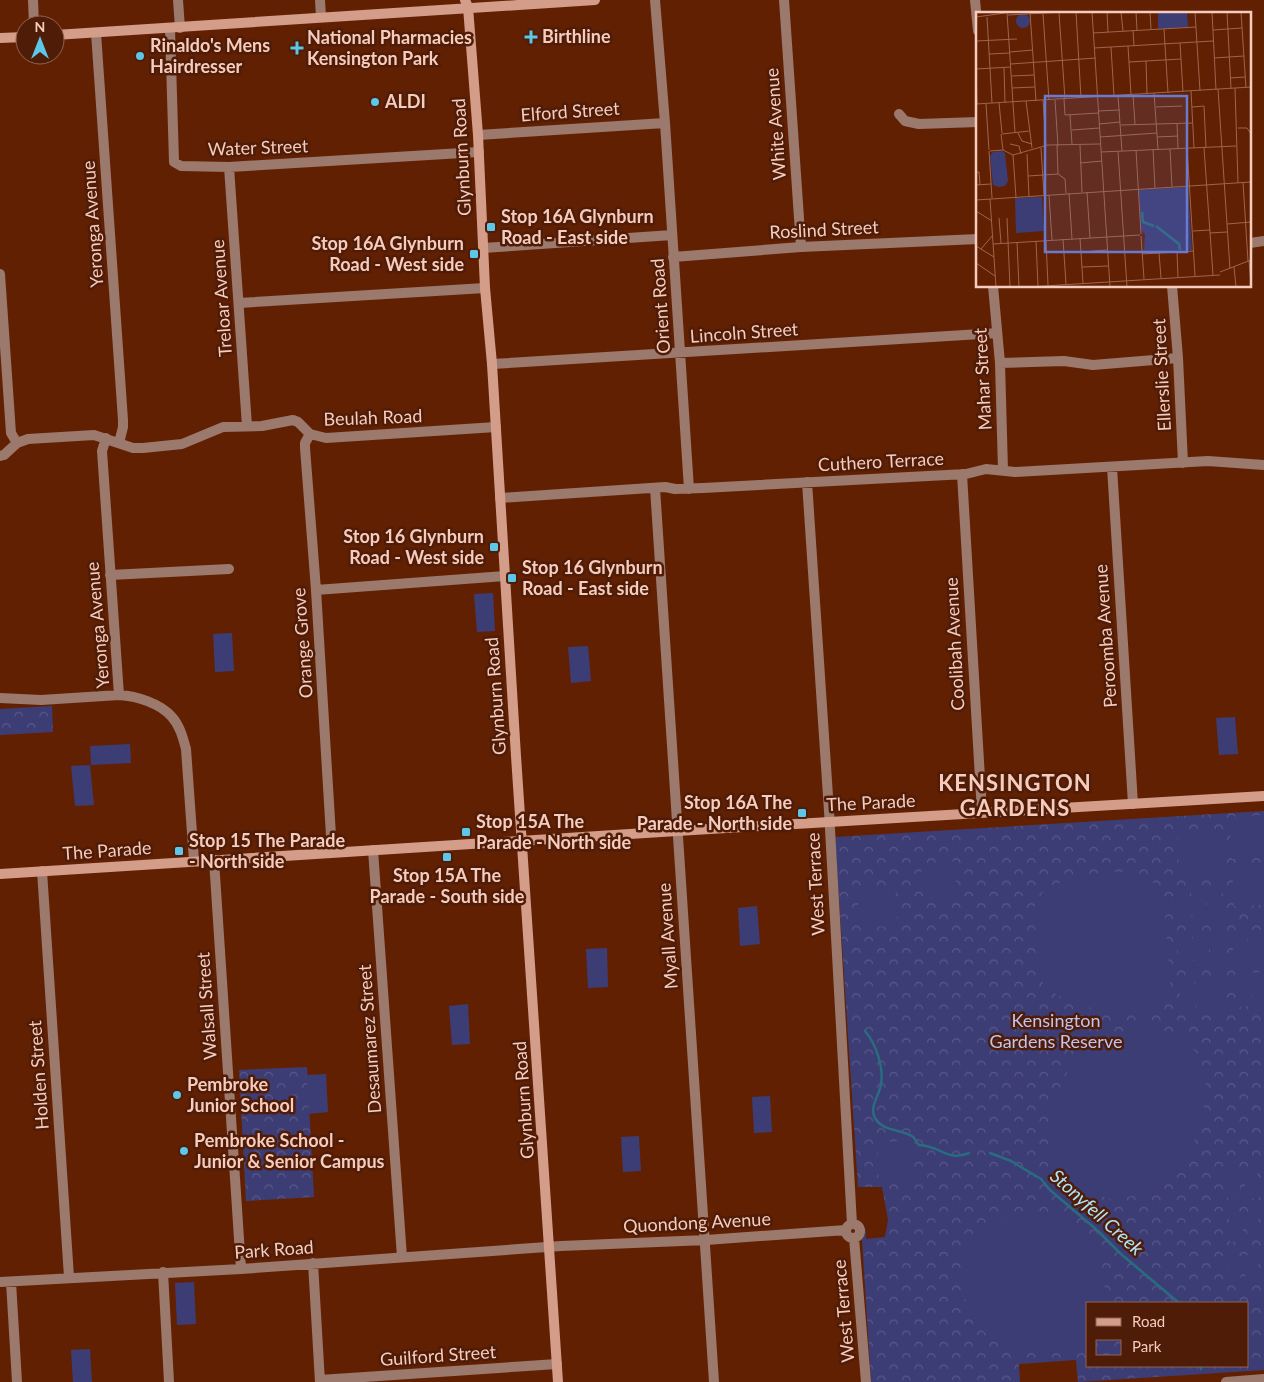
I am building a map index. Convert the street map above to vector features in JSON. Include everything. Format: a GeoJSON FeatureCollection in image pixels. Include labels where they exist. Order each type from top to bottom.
{"type":"FeatureCollection","features":[{"type":"Feature","properties":{"kind":"main road"},"geometry":{"type":"LineString","coordinates":[[432,10],[446,0]]}},
{"type":"Feature","properties":{"kind":"main road"},"geometry":{"type":"LineString","coordinates":[[65,35],[432,10],[468,2],[595,0]]}},
{"type":"Feature","properties":{"kind":"main road","name":"Glynburn Road"},"geometry":{"type":"LineString","coordinates":[[468,2],[478,135],[485,288],[492,364],[558,1382]]}},
{"type":"Feature","properties":{"kind":"main road"},"geometry":{"type":"LineString","coordinates":[[0,38],[15,37]]}},
{"type":"Feature","properties":{"kind":"main road","name":"The Parade"},"geometry":{"type":"LineString","coordinates":[[0,874],[523,840],[1264,796]]}},
{"type":"Feature","properties":{"kind":"street"},"geometry":{"type":"LineString","coordinates":[[33,0],[34,15]]}},
{"type":"Feature","properties":{"kind":"street"},"geometry":{"type":"LineString","coordinates":[[175,28],[178,0]]}},
{"type":"Feature","properties":{"kind":"street"},"geometry":{"type":"LineString","coordinates":[[320,0],[321,17]]}},
{"type":"Feature","properties":{"kind":"street","name":"Orient Road"},"geometry":{"type":"LineString","coordinates":[[655,0],[689,489]]}},
{"type":"Feature","properties":{"kind":"street","name":"White Avenue"},"geometry":{"type":"LineString","coordinates":[[784,0],[801,247]]}},
{"type":"Feature","properties":{"kind":"street","name":"Water Street"},"geometry":{"type":"LineString","coordinates":[[175,28],[174,162],[181,166],[229,167],[479,152]]}},
{"type":"Feature","properties":{"kind":"street","name":"Yeronga Avenue"},"geometry":{"type":"LineString","coordinates":[[96,33],[123,420],[119,443]]}},
{"type":"Feature","properties":{"kind":"street"},"geometry":{"type":"LineString","coordinates":[[899,114],[905,121],[919,124],[976,122]]}},
{"type":"Feature","properties":{"kind":"street","name":"Elford Street"},"geometry":{"type":"LineString","coordinates":[[478,135],[665,123]]}},
{"type":"Feature","properties":{"kind":"street","name":"Treloar Avenue"},"geometry":{"type":"LineString","coordinates":[[229,167],[248,426]]}},
{"type":"Feature","properties":{"kind":"street"},"geometry":{"type":"LineString","coordinates":[[483,248],[672,235]]}},
{"type":"Feature","properties":{"kind":"street","name":"Roslind Street"},"geometry":{"type":"LineString","coordinates":[[673,257],[801,247],[976,239]]}},
{"type":"Feature","properties":{"kind":"street"},"geometry":{"type":"LineString","coordinates":[[0,274],[11,433],[17,443]]}},
{"type":"Feature","properties":{"kind":"street"},"geometry":{"type":"LineString","coordinates":[[239,302],[485,288]]}},
{"type":"Feature","properties":{"kind":"street","name":"Mahar Street"},"geometry":{"type":"LineString","coordinates":[[994,288],[1000,363],[1003,470]]}},
{"type":"Feature","properties":{"kind":"street","name":"Ellerslie Street"},"geometry":{"type":"LineString","coordinates":[[1172,288],[1178,358],[1182,463]]}},
{"type":"Feature","properties":{"kind":"street","name":"Lincoln Street"},"geometry":{"type":"LineString","coordinates":[[492,364],[997,333]]}},
{"type":"Feature","properties":{"kind":"street"},"geometry":{"type":"LineString","coordinates":[[1000,363],[1064,362],[1093,365],[1178,358]]}},
{"type":"Feature","properties":{"kind":"street","name":"Beulah Road"},"geometry":{"type":"LineString","coordinates":[[0,456],[4,455],[17,443],[28,439],[94,435],[132,448],[143,448],[182,444],[223,428],[262,426],[293,420],[298,422],[310,434],[326,438],[496,428]]}},
{"type":"Feature","properties":{"kind":"street","name":"Orange Grove"},"geometry":{"type":"LineString","coordinates":[[310,434],[305,448],[316,590],[332,852]]}},
{"type":"Feature","properties":{"kind":"street","name":"Yeronga Avenue"},"geometry":{"type":"LineString","coordinates":[[106,438],[102,451],[119,695],[130,696],[158,707],[172,717],[181,732],[186,749],[194,861]]}},
{"type":"Feature","properties":{"kind":"street","name":"Cuthero Terrace"},"geometry":{"type":"LineString","coordinates":[[500,498],[665,487],[689,489],[962,474],[981,470],[1015,472],[1216,461],[1264,466]]}},
{"type":"Feature","properties":{"kind":"street","name":"Peroomba Avenue"},"geometry":{"type":"LineString","coordinates":[[1112,467],[1133,804]]}},
{"type":"Feature","properties":{"kind":"street","name":"Coolibah Avenue"},"geometry":{"type":"LineString","coordinates":[[962,474],[982,812]]}},
{"type":"Feature","properties":{"kind":"street","name":"West Terrace"},"geometry":{"type":"LineString","coordinates":[[807,482],[829,822],[849,1227],[847,1235],[854,1238],[866,1382]]}},
{"type":"Feature","properties":{"kind":"street","name":"Myall Avenue"},"geometry":{"type":"LineString","coordinates":[[655,488],[714,1382]]}},
{"type":"Feature","properties":{"kind":"street"},"geometry":{"type":"LineString","coordinates":[[110,575],[229,569]]}},
{"type":"Feature","properties":{"kind":"street"},"geometry":{"type":"LineString","coordinates":[[316,590],[505,576]]}},
{"type":"Feature","properties":{"kind":"street"},"geometry":{"type":"LineString","coordinates":[[0,698],[41,700],[119,695]]}},
{"type":"Feature","properties":{"kind":"street","name":"Desaumarez Street"},"geometry":{"type":"LineString","coordinates":[[373,850],[402,1257]]}},
{"type":"Feature","properties":{"kind":"street","name":"Walsall Street"},"geometry":{"type":"LineString","coordinates":[[214,860],[241,1269]]}},
{"type":"Feature","properties":{"kind":"street","name":"Holden Street"},"geometry":{"type":"LineString","coordinates":[[42,871],[68,1277]]}},
{"type":"Feature","properties":{"kind":"street","name":"Quondong Avenue"},"geometry":{"type":"LineString","coordinates":[[550,1247],[706,1240],[849,1227]]}},
{"type":"Feature","properties":{"kind":"street","name":"Park Road"},"geometry":{"type":"LineString","coordinates":[[5,1282],[68,1277],[241,1269],[550,1247]]}},
{"type":"Feature","properties":{"kind":"street"},"geometry":{"type":"LineString","coordinates":[[313,1263],[320,1381]]}},
{"type":"Feature","properties":{"kind":"street"},"geometry":{"type":"LineString","coordinates":[[162,1272],[169,1382]]}},
{"type":"Feature","properties":{"kind":"street"},"geometry":{"type":"LineString","coordinates":[[5,1282],[17,1382]]}},
{"type":"Feature","properties":{"kind":"street","name":"Guilford Street"},"geometry":{"type":"LineString","coordinates":[[320,1381],[557,1364]]}},
{"type":"Feature","properties":{"kind":"street"},"geometry":{"type":"LineString","coordinates":[[1226,1382],[1264,1379]]}},
{"type":"Feature","properties":{"kind":"green space"},"geometry":{"type":"Polygon","coordinates":[[[493,593],[495,631],[477,632],[474,594],[493,593]]]}},
{"type":"Feature","properties":{"kind":"green space"},"geometry":{"type":"Polygon","coordinates":[[[232,633],[234,671],[215,672],[213,634],[232,633]]]}},
{"type":"Feature","properties":{"kind":"green space"},"geometry":{"type":"Polygon","coordinates":[[[588,646],[591,681],[571,683],[568,647],[588,646]]]}},
{"type":"Feature","properties":{"kind":"green space"},"geometry":{"type":"Polygon","coordinates":[[[52,706],[53,732],[0,735],[0,709],[52,706]]]}},
{"type":"Feature","properties":{"kind":"green space"},"geometry":{"type":"Polygon","coordinates":[[[1235,717],[1238,754],[1219,755],[1216,718],[1235,717]]]}},
{"type":"Feature","properties":{"kind":"green space"},"geometry":{"type":"Polygon","coordinates":[[[130,744],[131,763],[91,765],[90,746],[130,744]]]}},
{"type":"Feature","properties":{"kind":"green space"},"geometry":{"type":"Polygon","coordinates":[[[90,765],[94,805],[75,806],[71,766],[90,765]]]}},
{"type":"Feature","properties":{"kind":"green space","name":"Kensington Gardens Reserve"},"geometry":{"type":"Polygon","coordinates":[[[1264,811],[1264,1370],[1078,1382],[1076,1360],[1019,1364],[1020,1382],[871,1382],[862,1239],[865,1226],[866,1239],[885,1237],[888,1220],[882,1187],[858,1187],[835,837],[1264,811]]]}},
{"type":"Feature","properties":{"kind":"green space"},"geometry":{"type":"Polygon","coordinates":[[[1264,815],[1264,857],[1232,859],[1229,817],[1264,815]]]}},
{"type":"Feature","properties":{"kind":"green space"},"geometry":{"type":"Polygon","coordinates":[[[1222,832],[1224,876],[1180,878],[1177,834],[1222,832]]]}},
{"type":"Feature","properties":{"kind":"green space"},"geometry":{"type":"Polygon","coordinates":[[[955,861],[957,901],[924,903],[921,864],[955,861]]]}},
{"type":"Feature","properties":{"kind":"green space"},"geometry":{"type":"Polygon","coordinates":[[[1264,862],[1264,905],[1234,906],[1232,864],[1264,862]]]}},
{"type":"Feature","properties":{"kind":"green space"},"geometry":{"type":"Polygon","coordinates":[[[1127,872],[1145,877],[1160,888],[1164,900],[1170,983],[1169,992],[1160,1006],[1149,1012],[1129,1012],[1113,1016],[1057,995],[1045,987],[1040,977],[1034,908],[1042,893],[1053,885],[1099,873],[1127,872]]]}},
{"type":"Feature","properties":{"kind":"green space"},"geometry":{"type":"Polygon","coordinates":[[[895,886],[898,926],[860,927],[857,889],[895,886]]]}},
{"type":"Feature","properties":{"kind":"green space"},"geometry":{"type":"Polygon","coordinates":[[[1221,887],[1224,920],[1209,921],[1206,888],[1221,887]]]}},
{"type":"Feature","properties":{"kind":"green space"},"geometry":{"type":"Polygon","coordinates":[[[1205,888],[1208,921],[1193,922],[1191,889],[1205,888]]]}},
{"type":"Feature","properties":{"kind":"green space"},"geometry":{"type":"Polygon","coordinates":[[[1189,889],[1192,922],[1177,923],[1175,890],[1189,889]]]}},
{"type":"Feature","properties":{"kind":"green space"},"geometry":{"type":"Polygon","coordinates":[[[757,906],[760,944],[740,946],[738,908],[757,906]]]}},
{"type":"Feature","properties":{"kind":"green space"},"geometry":{"type":"Polygon","coordinates":[[[1263,930],[1264,964],[1250,965],[1248,931],[1263,930]]]}},
{"type":"Feature","properties":{"kind":"green space"},"geometry":{"type":"Polygon","coordinates":[[[1247,932],[1249,965],[1234,966],[1232,933],[1247,932]]]}},
{"type":"Feature","properties":{"kind":"green space"},"geometry":{"type":"Polygon","coordinates":[[[1223,933],[1226,966],[1211,967],[1209,934],[1223,933]]]}},
{"type":"Feature","properties":{"kind":"green space"},"geometry":{"type":"Polygon","coordinates":[[[1208,934],[1210,967],[1195,968],[1193,935],[1208,934]]]}},
{"type":"Feature","properties":{"kind":"green space"},"geometry":{"type":"Polygon","coordinates":[[[1192,935],[1194,968],[1179,969],[1177,936],[1192,935]]]}},
{"type":"Feature","properties":{"kind":"green space"},"geometry":{"type":"Polygon","coordinates":[[[607,948],[608,987],[588,988],[586,949],[607,948]]]}},
{"type":"Feature","properties":{"kind":"green space"},"geometry":{"type":"Polygon","coordinates":[[[1264,972],[1264,1006],[1253,1006],[1251,973],[1264,972]]]}},
{"type":"Feature","properties":{"kind":"green space"},"geometry":{"type":"Polygon","coordinates":[[[1250,973],[1252,1006],[1237,1007],[1235,974],[1250,973]]]}},
{"type":"Feature","properties":{"kind":"green space"},"geometry":{"type":"Polygon","coordinates":[[[1225,976],[1228,1009],[1213,1010],[1211,977],[1225,976]]]}},
{"type":"Feature","properties":{"kind":"green space"},"geometry":{"type":"Polygon","coordinates":[[[1210,977],[1212,1010],[1197,1011],[1195,978],[1210,977]]]}},
{"type":"Feature","properties":{"kind":"green space"},"geometry":{"type":"Polygon","coordinates":[[[1194,978],[1196,1011],[1181,1012],[1179,979],[1194,978]]]}},
{"type":"Feature","properties":{"kind":"green space"},"geometry":{"type":"Polygon","coordinates":[[[468,1004],[470,1044],[452,1045],[449,1006],[468,1004]]]}},
{"type":"Feature","properties":{"kind":"green space"},"geometry":{"type":"Polygon","coordinates":[[[1142,1026],[1181,1035],[1200,1057],[1207,1091],[1200,1128],[1184,1162],[1156,1188],[1116,1201],[1077,1188],[1051,1160],[1048,1124],[1054,1100],[1068,1071],[1097,1039],[1142,1026]]]}},
{"type":"Feature","properties":{"kind":"green space"},"geometry":{"type":"Polygon","coordinates":[[[307,1067],[314,1197],[246,1201],[239,1070],[307,1067]]]}},
{"type":"Feature","properties":{"kind":"green space"},"geometry":{"type":"Polygon","coordinates":[[[326,1074],[328,1112],[309,1114],[307,1075],[326,1074]]]}},
{"type":"Feature","properties":{"kind":"green space"},"geometry":{"type":"Polygon","coordinates":[[[770,1096],[772,1132],[754,1133],[752,1097],[770,1096]]]}},
{"type":"Feature","properties":{"kind":"green space"},"geometry":{"type":"Polygon","coordinates":[[[639,1136],[641,1171],[623,1172],[621,1137],[639,1136]]]}},
{"type":"Feature","properties":{"kind":"green space"},"geometry":{"type":"Polygon","coordinates":[[[912,1140],[915,1179],[879,1182],[877,1143],[912,1140]]]}},
{"type":"Feature","properties":{"kind":"green space"},"geometry":{"type":"Polygon","coordinates":[[[1257,1169],[1259,1198],[1246,1199],[1244,1170],[1257,1169]]]}},
{"type":"Feature","properties":{"kind":"green space"},"geometry":{"type":"Polygon","coordinates":[[[1239,1170],[1241,1199],[1228,1200],[1226,1171],[1239,1170]]]}},
{"type":"Feature","properties":{"kind":"green space"},"geometry":{"type":"Polygon","coordinates":[[[1258,1212],[1260,1240],[1248,1240],[1246,1213],[1258,1212]]]}},
{"type":"Feature","properties":{"kind":"green space"},"geometry":{"type":"Polygon","coordinates":[[[1032,1213],[1064,1218],[1095,1238],[1105,1289],[1103,1302],[1086,1302],[1086,1346],[1075,1354],[1023,1351],[984,1332],[964,1297],[964,1250],[988,1222],[1032,1213]]]}},
{"type":"Feature","properties":{"kind":"green space"},"geometry":{"type":"Polygon","coordinates":[[[1229,1213],[1242,1213],[1243,1241],[1230,1242],[1229,1213]]]}},
{"type":"Feature","properties":{"kind":"green space"},"geometry":{"type":"Polygon","coordinates":[[[1239,1255],[1241,1283],[1228,1284],[1227,1256],[1239,1255]]]}},
{"type":"Feature","properties":{"kind":"green space"},"geometry":{"type":"Polygon","coordinates":[[[1244,1255],[1258,1255],[1259,1284],[1246,1284],[1244,1255]]]}},
{"type":"Feature","properties":{"kind":"green space"},"geometry":{"type":"Polygon","coordinates":[[[194,1282],[196,1324],[177,1325],[175,1283],[194,1282]]]}},
{"type":"Feature","properties":{"kind":"green space"},"geometry":{"type":"Polygon","coordinates":[[[90,1349],[92,1382],[73,1382],[71,1350],[90,1349]]]}},
{"type":"Feature","properties":{"kind":"waterway","name":"Stonyfell Creek"},"geometry":{"type":"LineString","coordinates":[[865,1031],[876,1049],[880,1063],[881,1085],[873,1110],[878,1123],[912,1136],[919,1145],[955,1156],[969,1153]]}},
{"type":"Feature","properties":{"kind":"waterway","name":"Stonyfell Creek"},"geometry":{"type":"LineString","coordinates":[[990,1153],[1011,1161],[1041,1179],[1050,1190],[1097,1230],[1121,1254],[1178,1302]]}},
{"type":"Feature","properties":{"kind":"place","name":"Birthline"},"geometry":{"type":"Point","coordinates":[531,37]}},
{"type":"Feature","properties":{"kind":"place","name":"National Pharmacies Kensington Park"},"geometry":{"type":"Point","coordinates":[297,48]}},
{"type":"Feature","properties":{"kind":"place","name":"Rinaldo's Mens Hairdresser"},"geometry":{"type":"Point","coordinates":[140,56]}},
{"type":"Feature","properties":{"kind":"place","name":"ALDI"},"geometry":{"type":"Point","coordinates":[375,102]}},
{"type":"Feature","properties":{"kind":"place","name":"Stop 16A Glynburn Road - East side"},"geometry":{"type":"Point","coordinates":[491,227]}},
{"type":"Feature","properties":{"kind":"place","name":"Stop 16A Glynburn Road - West side"},"geometry":{"type":"Point","coordinates":[474,254]}},
{"type":"Feature","properties":{"kind":"place","name":"Stop 16 Glynburn Road - West side"},"geometry":{"type":"Point","coordinates":[494,547]}},
{"type":"Feature","properties":{"kind":"place","name":"Stop 16 Glynburn Road - East side"},"geometry":{"type":"Point","coordinates":[512,578]}},
{"type":"Feature","properties":{"kind":"place","name":"Stop 16A The Parade - North side"},"geometry":{"type":"Point","coordinates":[802,813]}},
{"type":"Feature","properties":{"kind":"place","name":"Stop 15A The Parade - North side"},"geometry":{"type":"Point","coordinates":[466,832]}},
{"type":"Feature","properties":{"kind":"place","name":"Stop 15 The Parade - North side"},"geometry":{"type":"Point","coordinates":[179,851]}},
{"type":"Feature","properties":{"kind":"place","name":"Stop 15A The Parade - South side"},"geometry":{"type":"Point","coordinates":[447,857]}},
{"type":"Feature","properties":{"kind":"place","name":"Pembroke Junior School"},"geometry":{"type":"Point","coordinates":[177,1095]}},
{"type":"Feature","properties":{"kind":"place","name":"Pembroke School - Junior & Senior Campus"},"geometry":{"type":"Point","coordinates":[184,1151]}},
{"type":"Feature","properties":{"kind":"district","name":"KENSINGTON GARDENS"},"geometry":{"type":"Point","coordinates":[1015,796]}}]}
